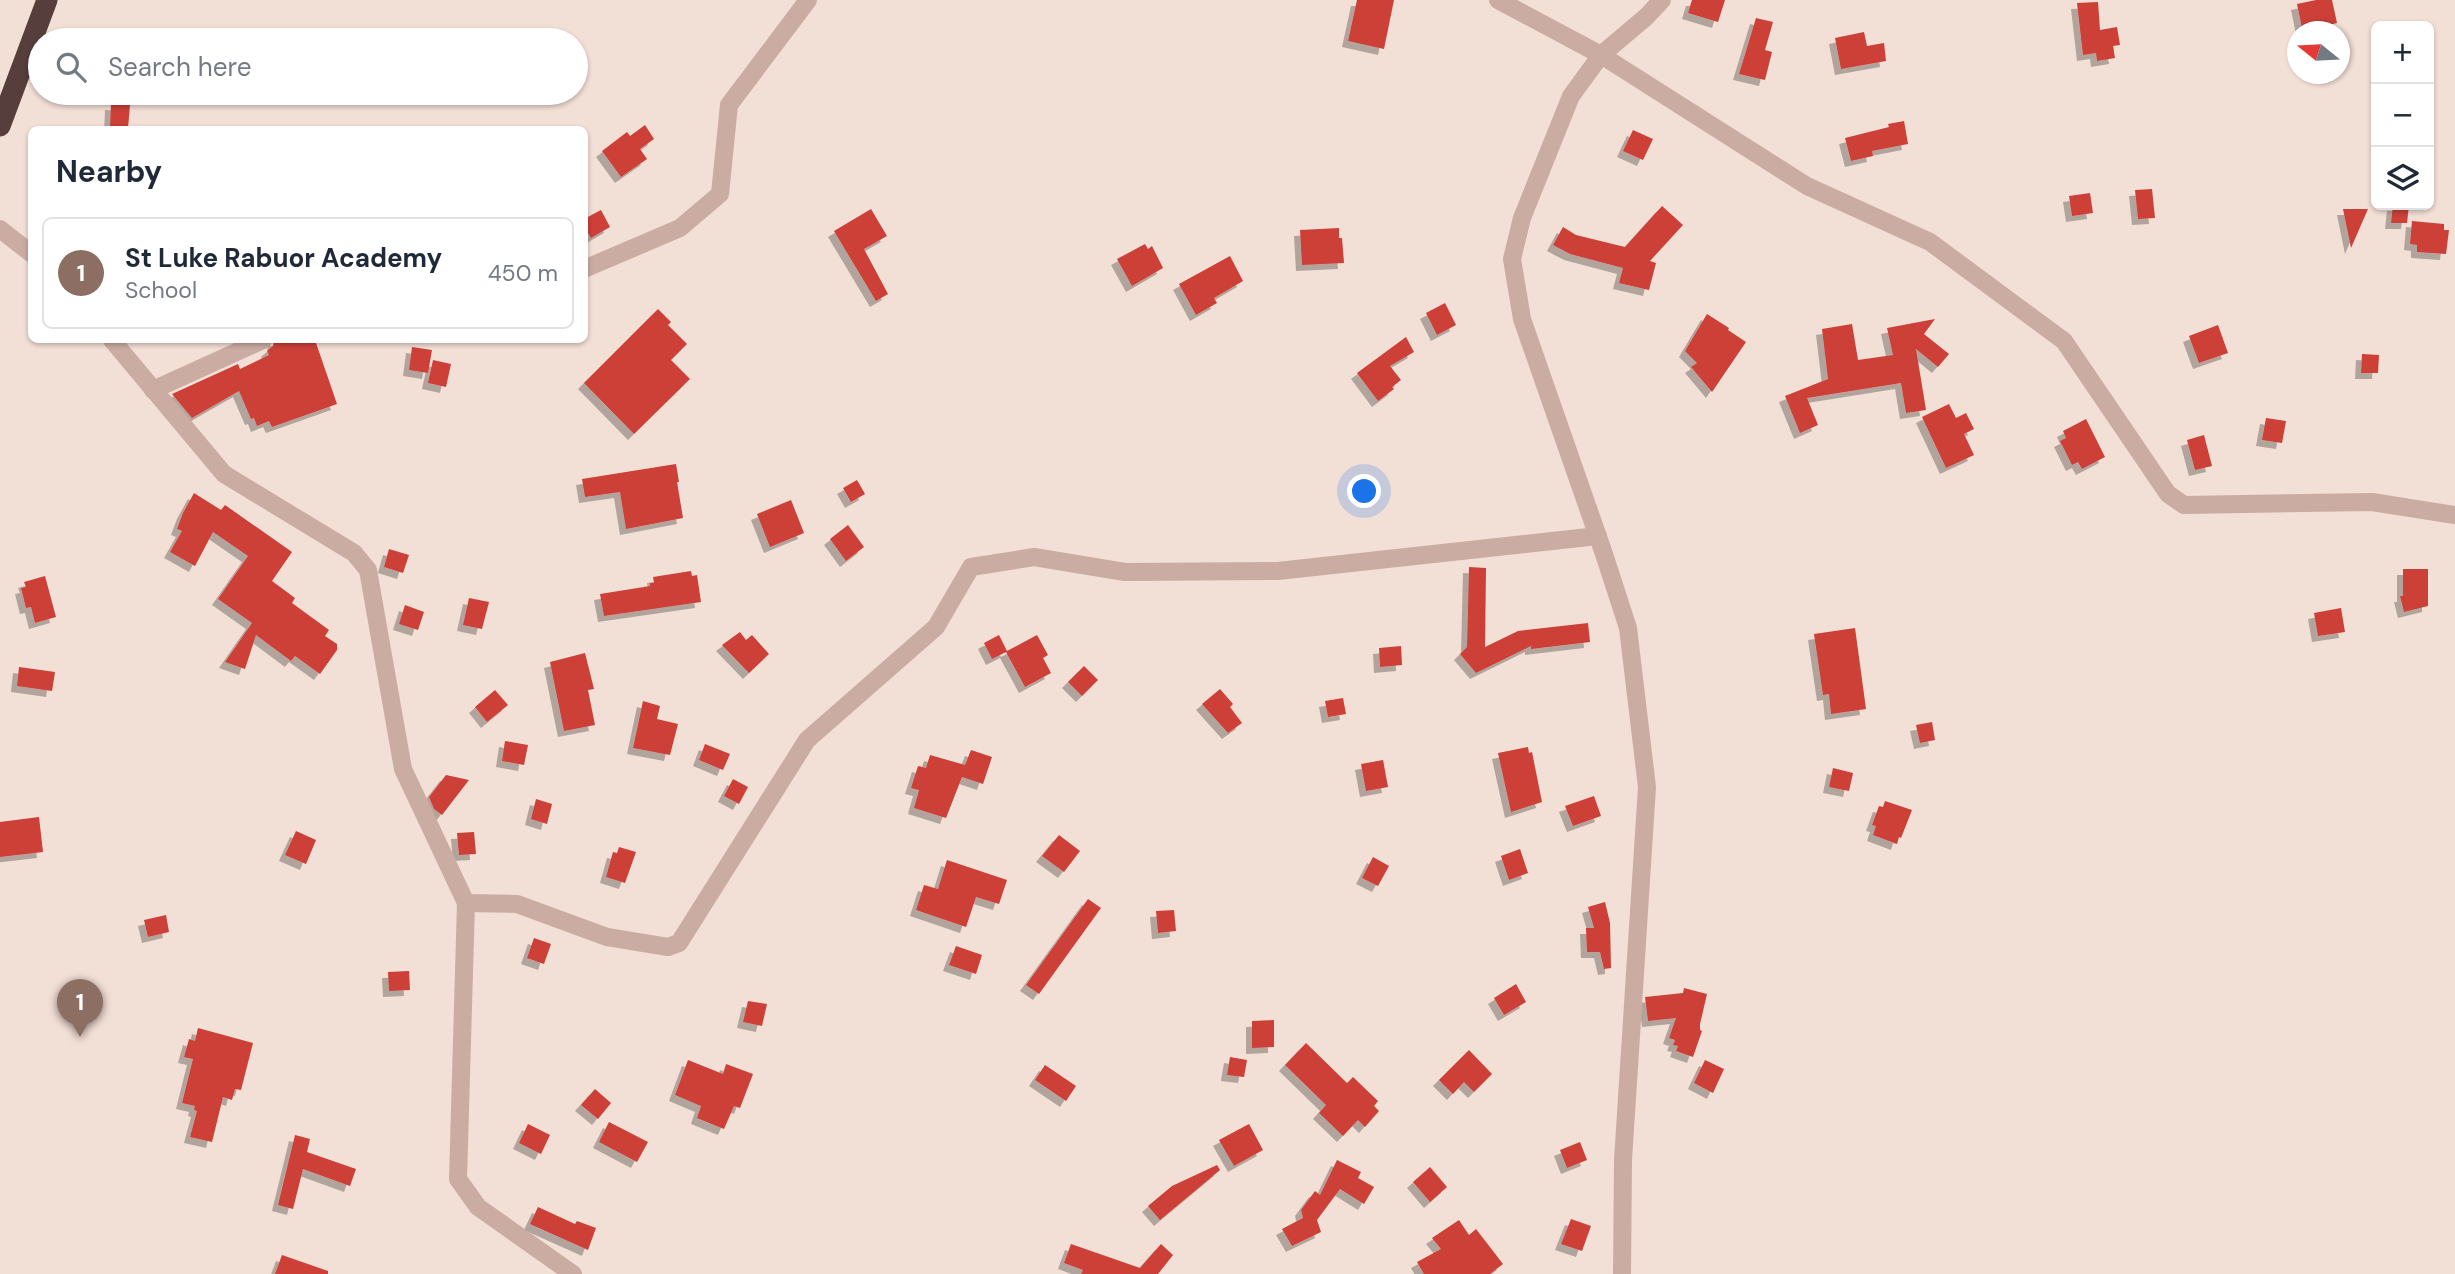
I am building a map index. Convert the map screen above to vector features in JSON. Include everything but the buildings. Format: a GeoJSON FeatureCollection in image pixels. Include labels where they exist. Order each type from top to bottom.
{"type":"FeatureCollection","features":[{"type":"Feature","properties":{"kind":"highway"},"geometry":{"type":"LineString","coordinates":[[37,28],[47,0]]}},
{"type":"Feature","properties":{"kind":"highway"},"geometry":{"type":"LineString","coordinates":[[0,126],[28,51]]}},
{"type":"Feature","properties":{"kind":"street"},"geometry":{"type":"LineString","coordinates":[[588,267],[680,228],[720,194],[729,105],[808,0]]}},
{"type":"Feature","properties":{"kind":"street"},"geometry":{"type":"LineString","coordinates":[[1498,0],[1601,55],[1807,186],[1930,242],[2064,341],[2168,494],[2184,505],[2372,502],[2455,514]]}},
{"type":"Feature","properties":{"kind":"street"},"geometry":{"type":"LineString","coordinates":[[1622,1274],[1623,1160],[1647,787],[1628,628],[1522,319],[1512,260],[1522,218],[1571,96],[1601,55],[1662,0]]}},
{"type":"Feature","properties":{"kind":"street"},"geometry":{"type":"LineString","coordinates":[[0,229],[28,251]]}},
{"type":"Feature","properties":{"kind":"street"},"geometry":{"type":"LineString","coordinates":[[114,343],[224,474],[354,553],[368,570],[403,769],[466,903],[458,1179],[478,1207],[573,1274]]}},
{"type":"Feature","properties":{"kind":"street"},"geometry":{"type":"LineString","coordinates":[[153,390],[256,343]]}},
{"type":"Feature","properties":{"kind":"street"},"geometry":{"type":"LineString","coordinates":[[466,903],[517,904],[607,937],[668,947],[679,943],[807,740],[936,627],[971,568],[1034,557],[1125,572],[1278,571],[1598,537]]}},
{"type":"Feature","properties":{"kind":"place","name":"St Luke Rabuor Academy"},"geometry":{"type":"Point","coordinates":[80,1037]}}]}
